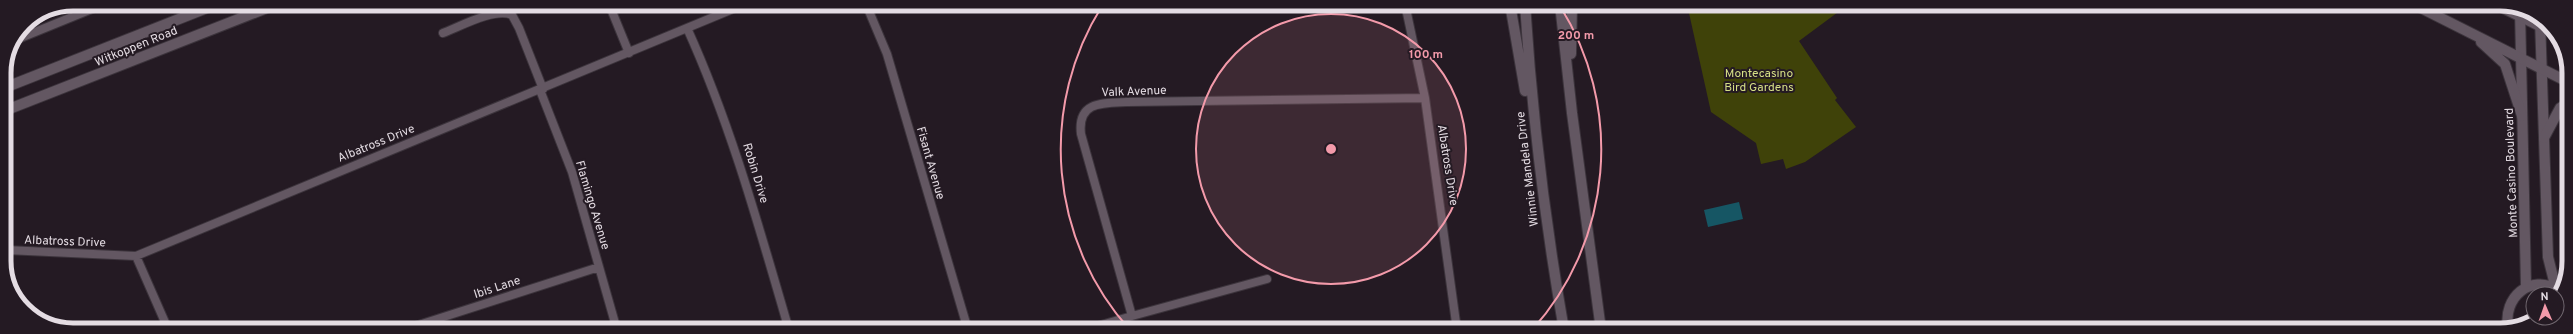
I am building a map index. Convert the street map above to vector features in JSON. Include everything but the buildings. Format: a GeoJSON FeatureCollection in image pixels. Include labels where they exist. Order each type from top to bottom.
{"type":"FeatureCollection","features":[{"type":"Feature","properties":{"kind":"main road","name":"Witkoppen Road"},"geometry":{"type":"LineString","coordinates":[[11,85],[199,11]]}},
{"type":"Feature","properties":{"kind":"main road","name":"Witkoppen Road"},"geometry":{"type":"LineString","coordinates":[[11,108],[259,11]]}},
{"type":"Feature","properties":{"kind":"main road"},"geometry":{"type":"LineString","coordinates":[[1511,11],[1528,105],[1533,118]]}},
{"type":"Feature","properties":{"kind":"main road","name":"Winnie Mandela Drive"},"geometry":{"type":"LineString","coordinates":[[1525,11],[1533,118],[1548,238],[1563,323]]}},
{"type":"Feature","properties":{"kind":"main road"},"geometry":{"type":"LineString","coordinates":[[1561,11],[1572,113],[1600,323]]}},
{"type":"Feature","properties":{"kind":"main road"},"geometry":{"type":"LineString","coordinates":[[1572,11],[1572,113]]}},
{"type":"Feature","properties":{"kind":"main road"},"geometry":{"type":"LineString","coordinates":[[2428,11],[2562,79]]}},
{"type":"Feature","properties":{"kind":"main road","name":"Monte Casino Boulevard"},"geometry":{"type":"LineString","coordinates":[[2520,14],[2526,286]]}},
{"type":"Feature","properties":{"kind":"main road"},"geometry":{"type":"LineString","coordinates":[[2540,26],[2543,69],[2548,257],[2556,286]]}},
{"type":"Feature","properties":{"kind":"main road"},"geometry":{"type":"LineString","coordinates":[[2463,29],[2505,64],[2522,116]]}},
{"type":"Feature","properties":{"kind":"main road"},"geometry":{"type":"LineString","coordinates":[[2544,138],[2562,107]]}},
{"type":"Feature","properties":{"kind":"main road"},"geometry":{"type":"LineString","coordinates":[[2536,286],[2550,286]]}},
{"type":"Feature","properties":{"kind":"main road"},"geometry":{"type":"LineString","coordinates":[[2507,322],[2506,318],[2511,301],[2525,288]]}},
{"type":"Feature","properties":{"kind":"street"},"geometry":{"type":"LineString","coordinates":[[24,37],[86,11]]}},
{"type":"Feature","properties":{"kind":"street"},"geometry":{"type":"LineString","coordinates":[[612,11],[629,52]]}},
{"type":"Feature","properties":{"kind":"street","name":"Albatross Drive"},"geometry":{"type":"LineString","coordinates":[[11,250],[136,256],[728,11]]}},
{"type":"Feature","properties":{"kind":"street","name":"Fisant Avenue"},"geometry":{"type":"LineString","coordinates":[[869,11],[887,54],[966,323]]}},
{"type":"Feature","properties":{"kind":"street","name":"Albatross Drive"},"geometry":{"type":"LineString","coordinates":[[1406,11],[1425,98],[1440,190],[1456,323]]}},
{"type":"Feature","properties":{"kind":"street","name":"Flamingo Avenue"},"geometry":{"type":"LineString","coordinates":[[442,33],[494,14],[503,12],[512,15],[519,28],[572,172],[615,323]]}},
{"type":"Feature","properties":{"kind":"street","name":"Robin Drive"},"geometry":{"type":"LineString","coordinates":[[687,28],[710,79],[741,162],[787,323]]}},
{"type":"Feature","properties":{"kind":"street","name":"Valk Avenue"},"geometry":{"type":"LineString","coordinates":[[1132,316],[1081,134],[1082,118],[1090,107],[1099,103],[1127,102],[1425,98]]}},
{"type":"Feature","properties":{"kind":"street"},"geometry":{"type":"LineString","coordinates":[[136,256],[165,323]]}},
{"type":"Feature","properties":{"kind":"street","name":"Ibis Lane"},"geometry":{"type":"LineString","coordinates":[[425,323],[599,267]]}},
{"type":"Feature","properties":{"kind":"street"},"geometry":{"type":"LineString","coordinates":[[1108,323],[1266,279]]}},
{"type":"Feature","properties":{"kind":"green space","name":"Montecasino Bird Gardens"},"geometry":{"type":"Polygon","coordinates":[[[1689,11],[1840,11],[1799,41],[1837,98],[1835,100],[1856,127],[1805,162],[1786,169],[1783,159],[1761,164],[1756,143],[1711,112],[1689,11]]]}},
{"type":"Feature","properties":{"kind":"water"},"geometry":{"type":"Polygon","coordinates":[[[1739,202],[1743,219],[1708,227],[1704,210],[1739,202]]]}}]}
